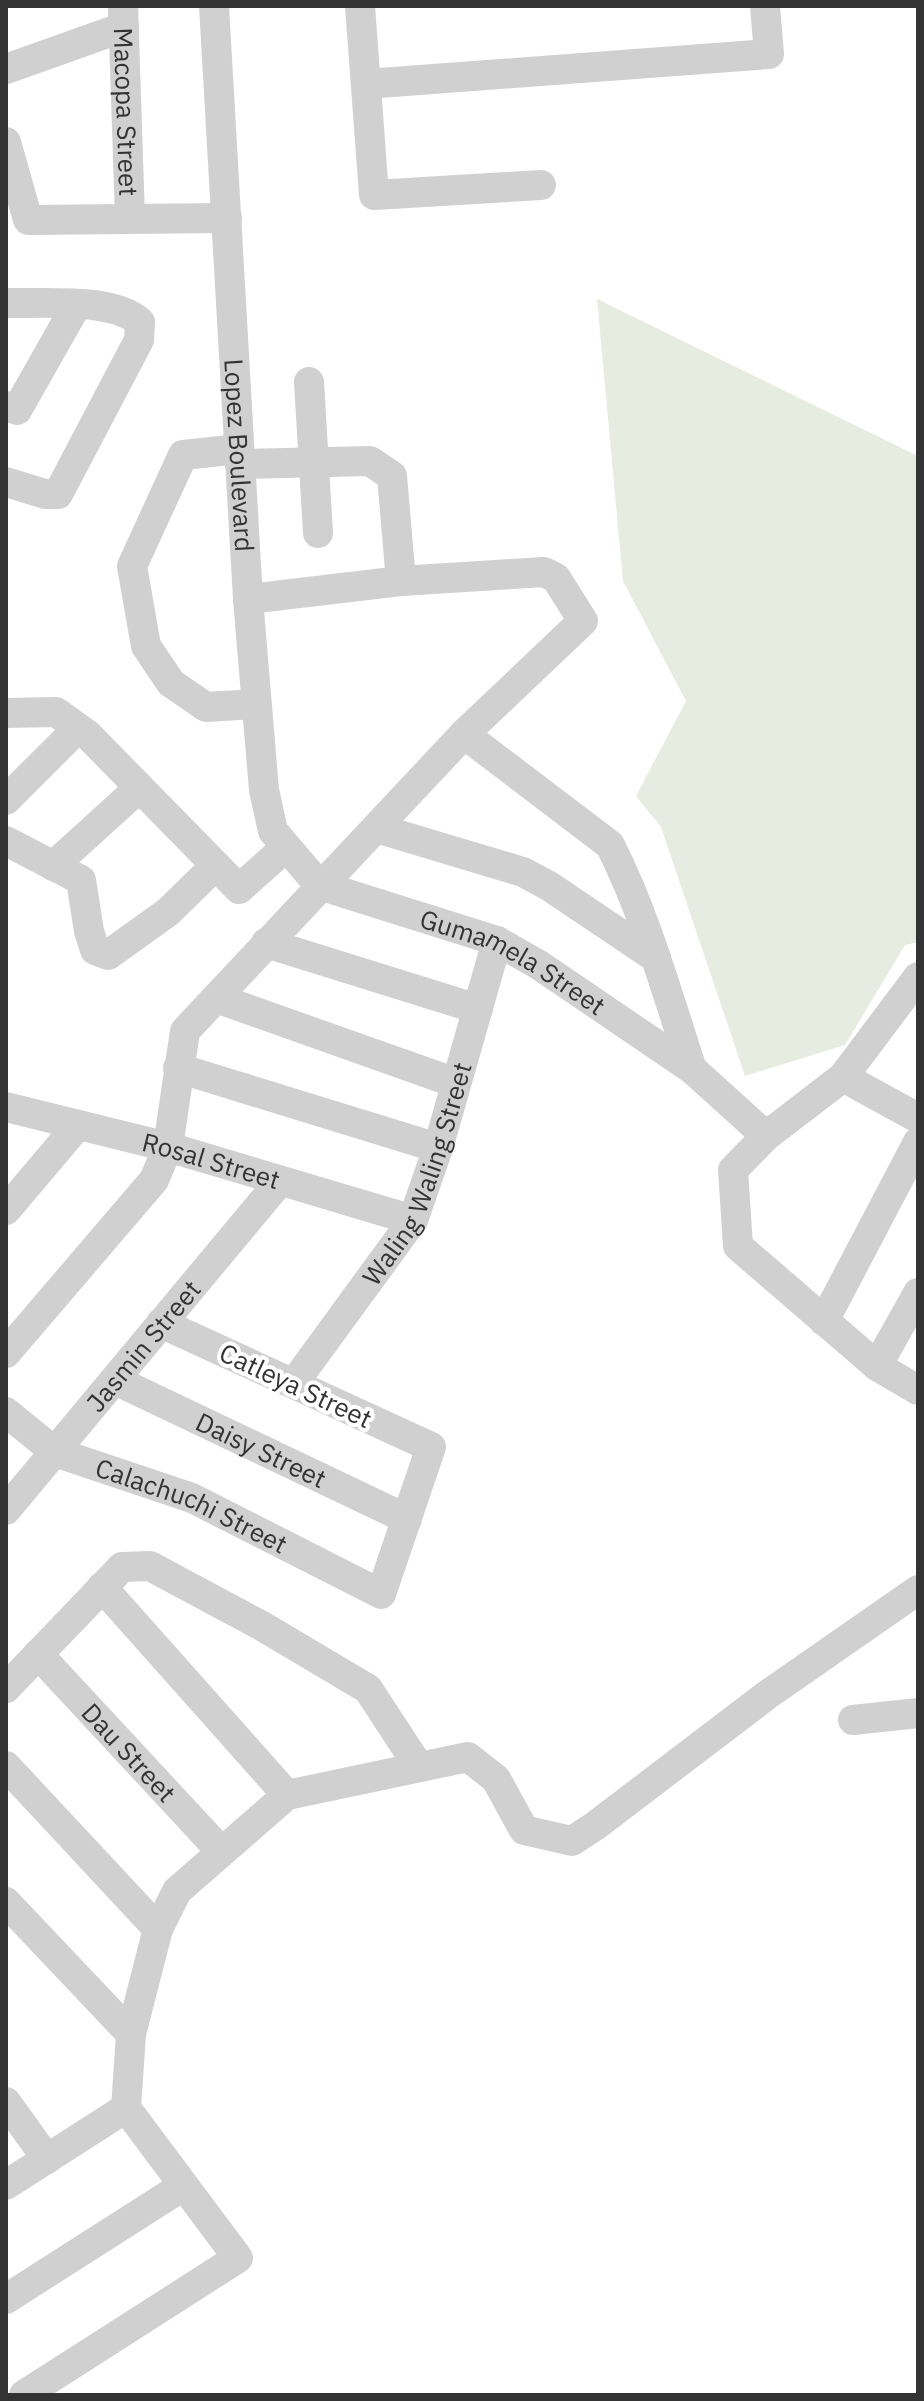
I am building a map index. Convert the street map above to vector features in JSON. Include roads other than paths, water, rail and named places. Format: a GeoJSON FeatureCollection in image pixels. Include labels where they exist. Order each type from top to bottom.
{"type":"FeatureCollection","features":[{"type":"Feature","properties":{"kind":"street","name":"Lopez Boulevard"},"geometry":{"type":"LineString","coordinates":[[214,6],[248,599],[264,790],[279,839],[319,885]]}},
{"type":"Feature","properties":{"kind":"street"},"geometry":{"type":"LineString","coordinates":[[360,6],[374,195],[541,185]]}},
{"type":"Feature","properties":{"kind":"street"},"geometry":{"type":"LineString","coordinates":[[366,84],[769,54],[765,6]]}},
{"type":"Feature","properties":{"kind":"street"},"geometry":{"type":"LineString","coordinates":[[6,69],[124,17]]}},
{"type":"Feature","properties":{"kind":"street","name":"Macopa Street"},"geometry":{"type":"LineString","coordinates":[[124,17],[130,219]]}},
{"type":"Feature","properties":{"kind":"street"},"geometry":{"type":"LineString","coordinates":[[6,142],[28,220],[227,218]]}},
{"type":"Feature","properties":{"kind":"street"},"geometry":{"type":"LineString","coordinates":[[6,303],[77,304],[116,309],[140,322],[139,340],[58,494],[45,494],[6,482]]}},
{"type":"Feature","properties":{"kind":"street"},"geometry":{"type":"LineString","coordinates":[[6,406],[17,410],[77,304]]}},
{"type":"Feature","properties":{"kind":"street"},"geometry":{"type":"LineString","coordinates":[[309,382],[318,533]]}},
{"type":"Feature","properties":{"kind":"street"},"geometry":{"type":"LineString","coordinates":[[256,704],[206,707],[171,683],[146,646],[132,566],[183,455],[240,456],[313,463],[370,461],[392,476],[401,581]]}},
{"type":"Feature","properties":{"kind":"street"},"geometry":{"type":"LineString","coordinates":[[6,1353],[154,1180],[168,1147],[185,1031],[464,734],[583,621],[556,578],[544,572],[401,581],[248,599]]}},
{"type":"Feature","properties":{"kind":"street"},"geometry":{"type":"LineString","coordinates":[[6,713],[56,712],[88,735],[219,870]]}},
{"type":"Feature","properties":{"kind":"street"},"geometry":{"type":"LineString","coordinates":[[6,800],[77,729]]}},
{"type":"Feature","properties":{"kind":"street"},"geometry":{"type":"LineString","coordinates":[[464,734],[610,845],[656,958],[692,1069]]}},
{"type":"Feature","properties":{"kind":"street"},"geometry":{"type":"LineString","coordinates":[[53,866],[139,788]]}},
{"type":"Feature","properties":{"kind":"street"},"geometry":{"type":"LineString","coordinates":[[376,828],[523,872],[656,958]]}},
{"type":"Feature","properties":{"kind":"street"},"geometry":{"type":"LineString","coordinates":[[6,841],[81,880],[95,950],[108,955],[219,870],[279,839]]}},
{"type":"Feature","properties":{"kind":"street","name":"Gumamela Street"},"geometry":{"type":"LineString","coordinates":[[319,885],[497,941],[539,965],[692,1069],[766,1136]]}},
{"type":"Feature","properties":{"kind":"street","name":"Waling Waling Street"},"geometry":{"type":"LineString","coordinates":[[294,1383],[413,1220],[438,1148],[497,941]]}},
{"type":"Feature","properties":{"kind":"street"},"geometry":{"type":"LineString","coordinates":[[266,943],[478,1009]]}},
{"type":"Feature","properties":{"kind":"street"},"geometry":{"type":"LineString","coordinates":[[918,977],[843,1077],[766,1136],[733,1170],[738,1246],[877,1366],[918,1390]]}},
{"type":"Feature","properties":{"kind":"street"},"geometry":{"type":"LineString","coordinates":[[216,998],[456,1083]]}},
{"type":"Feature","properties":{"kind":"street"},"geometry":{"type":"LineString","coordinates":[[178,1068],[438,1148]]}},
{"type":"Feature","properties":{"kind":"street"},"geometry":{"type":"LineString","coordinates":[[843,1077],[918,1118]]}},
{"type":"Feature","properties":{"kind":"street","name":"Rosal Street"},"geometry":{"type":"LineString","coordinates":[[6,1107],[168,1147],[413,1220]]}},
{"type":"Feature","properties":{"kind":"street"},"geometry":{"type":"LineString","coordinates":[[6,1210],[78,1125]]}},
{"type":"Feature","properties":{"kind":"street"},"geometry":{"type":"LineString","coordinates":[[824,1321],[918,1142]]}},
{"type":"Feature","properties":{"kind":"street","name":"Jasmin Street"},"geometry":{"type":"LineString","coordinates":[[6,1510],[280,1181]]}},
{"type":"Feature","properties":{"kind":"street"},"geometry":{"type":"LineString","coordinates":[[877,1366],[918,1293]]}},
{"type":"Feature","properties":{"kind":"street","name":"Catleya Street"},"geometry":{"type":"LineString","coordinates":[[161,1323],[431,1447],[407,1519]]}},
{"type":"Feature","properties":{"kind":"street","name":"Daisy Street"},"geometry":{"type":"LineString","coordinates":[[115,1380],[407,1519]]}},
{"type":"Feature","properties":{"kind":"street","name":"Calachuchi Street"},"geometry":{"type":"LineString","coordinates":[[6,1412],[55,1452],[192,1498],[381,1594],[407,1519]]}},
{"type":"Feature","properties":{"kind":"street"},"geometry":{"type":"LineString","coordinates":[[6,1688],[122,1567],[150,1566],[262,1626],[368,1689],[419,1767]]}},
{"type":"Feature","properties":{"kind":"street"},"geometry":{"type":"LineString","coordinates":[[102,1587],[287,1795]]}},
{"type":"Feature","properties":{"kind":"street"},"geometry":{"type":"LineString","coordinates":[[24,2395],[238,2258],[126,2108],[131,2034],[158,1929],[177,1891],[220,1850],[287,1795],[468,1757],[496,1779],[524,1830],[572,1841],[767,1695],[918,1590]]}},
{"type":"Feature","properties":{"kind":"street","name":"Dau Street"},"geometry":{"type":"LineString","coordinates":[[38,1654],[220,1850]]}},
{"type":"Feature","properties":{"kind":"street"},"geometry":{"type":"LineString","coordinates":[[853,1720],[918,1713]]}},
{"type":"Feature","properties":{"kind":"street"},"geometry":{"type":"LineString","coordinates":[[6,1766],[158,1929]]}},
{"type":"Feature","properties":{"kind":"street"},"geometry":{"type":"LineString","coordinates":[[6,1902],[131,2034]]}},
{"type":"Feature","properties":{"kind":"street"},"geometry":{"type":"LineString","coordinates":[[6,2102],[47,2159]]}},
{"type":"Feature","properties":{"kind":"street"},"geometry":{"type":"LineString","coordinates":[[6,2185],[126,2108]]}},
{"type":"Feature","properties":{"kind":"street"},"geometry":{"type":"LineString","coordinates":[[6,2299],[183,2186]]}}]}
